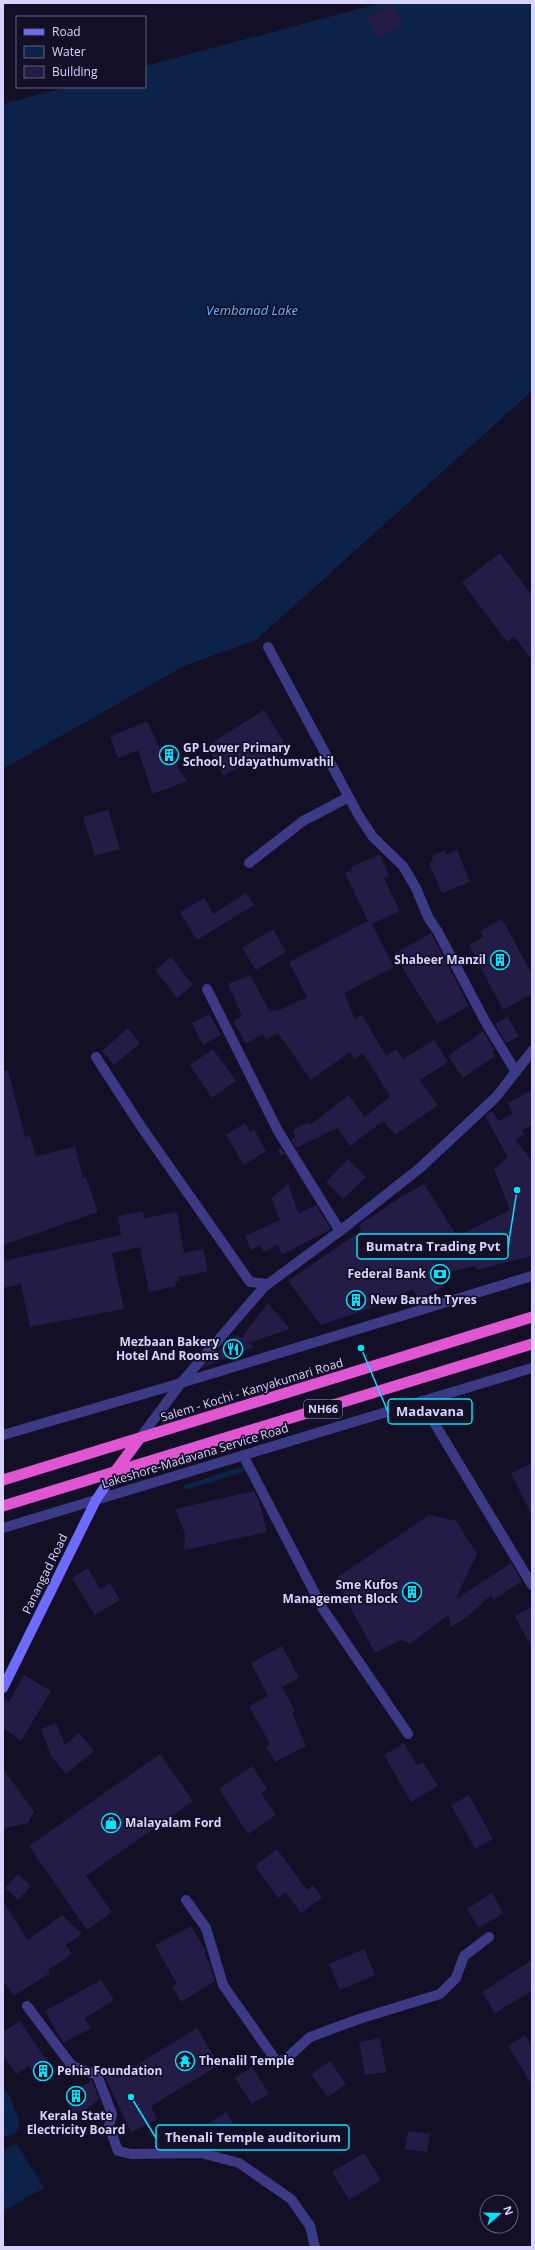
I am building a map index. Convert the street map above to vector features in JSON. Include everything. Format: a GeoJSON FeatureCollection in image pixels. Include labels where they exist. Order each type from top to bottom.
{"type":"FeatureCollection","features":[{"type":"Feature","properties":{"kind":"highway","name":"Salem - Kochi - Kanyakumari Road"},"geometry":{"type":"LineString","coordinates":[[3,1480],[532,1317]]}},
{"type":"Feature","properties":{"kind":"highway","name":"NH66"},"geometry":{"type":"LineString","coordinates":[[3,1506],[532,1344]]}},
{"type":"Feature","properties":{"kind":"highway"},"geometry":{"type":"LineString","coordinates":[[114,1473],[140,1438]]}},
{"type":"Feature","properties":{"kind":"main road","name":"Panangad Road"},"geometry":{"type":"LineString","coordinates":[[3,1688],[96,1500],[114,1473]]}},
{"type":"Feature","properties":{"kind":"street"},"geometry":{"type":"LineString","coordinates":[[268,647],[348,797],[372,837],[403,866],[416,888],[428,917],[438,932],[485,1021],[516,1072]]}},
{"type":"Feature","properties":{"kind":"street"},"geometry":{"type":"LineString","coordinates":[[249,864],[303,821],[348,797]]}},
{"type":"Feature","properties":{"kind":"street"},"geometry":{"type":"LineString","coordinates":[[207,989],[278,1131],[340,1231]]}},
{"type":"Feature","properties":{"kind":"street"},"geometry":{"type":"LineString","coordinates":[[140,1438],[182,1383],[267,1284],[340,1231],[420,1168],[496,1097],[532,1051]]}},
{"type":"Feature","properties":{"kind":"street"},"geometry":{"type":"LineString","coordinates":[[96,1057],[140,1125],[250,1282],[267,1284]]}},
{"type":"Feature","properties":{"kind":"street"},"geometry":{"type":"LineString","coordinates":[[3,1435],[182,1383],[532,1276]]}},
{"type":"Feature","properties":{"kind":"street","name":"Lakeshore-Madavana Service Road"},"geometry":{"type":"LineString","coordinates":[[3,1528],[532,1368]]}},
{"type":"Feature","properties":{"kind":"street"},"geometry":{"type":"LineString","coordinates":[[421,1401],[532,1584]]}},
{"type":"Feature","properties":{"kind":"street"},"geometry":{"type":"LineString","coordinates":[[243,1455],[323,1609],[408,1734]]}},
{"type":"Feature","properties":{"kind":"street"},"geometry":{"type":"LineString","coordinates":[[186,1900],[206,1928],[223,1985],[277,2062],[286,2059],[310,2037],[359,2019],[440,1994],[456,1978],[464,1956],[489,1937]]}},
{"type":"Feature","properties":{"kind":"street"},"geometry":{"type":"LineString","coordinates":[[27,2006],[72,2066],[97,2075],[112,2114],[109,2126],[118,2151],[130,2154],[200,2152],[239,2163],[291,2199],[310,2226],[315,2247]]}},
{"type":"Feature","properties":{"kind":"water","name":"Vembanad Lake"},"geometry":{"type":"Polygon","coordinates":[[[381,3],[532,3],[532,391],[256,640],[184,666],[3,769],[3,104],[63,88],[146,88],[146,66],[381,3]]]}},
{"type":"Feature","properties":{"kind":"water"},"geometry":{"type":"Polygon","coordinates":[[[3,2088],[10,2097],[20,2123],[16,2133],[3,2137],[3,2088]]]}},
{"type":"Feature","properties":{"kind":"water"},"geometry":{"type":"Polygon","coordinates":[[[16,2143],[44,2188],[3,2211],[3,2151],[16,2143]]]}},
{"type":"Feature","properties":{"kind":"building"},"geometry":{"type":"Polygon","coordinates":[[[392,4],[404,24],[377,39],[366,19],[392,4]]]}},
{"type":"Feature","properties":{"kind":"building"},"geometry":{"type":"Polygon","coordinates":[[[500,553],[532,595],[532,660],[514,636],[507,642],[462,582],[500,553]]]}},
{"type":"Feature","properties":{"kind":"building"},"geometry":{"type":"Polygon","coordinates":[[[264,710],[288,749],[257,768],[252,759],[224,776],[207,746],[264,710]]]}},
{"type":"Feature","properties":{"kind":"building","name":"GP Lower Primary School, Udayathumvathil"},"geometry":{"type":"Polygon","coordinates":[[[147,721],[163,755],[175,750],[178,768],[187,781],[153,794],[138,750],[118,758],[110,737],[147,721]]]}},
{"type":"Feature","properties":{"kind":"building"},"geometry":{"type":"Polygon","coordinates":[[[108,810],[120,849],[95,856],[83,817],[108,810]]]}},
{"type":"Feature","properties":{"kind":"building"},"geometry":{"type":"Polygon","coordinates":[[[445,850],[447,855],[457,850],[470,882],[442,893],[429,863],[433,860],[432,856],[445,850]]]}},
{"type":"Feature","properties":{"kind":"building"},"geometry":{"type":"Polygon","coordinates":[[[380,854],[389,876],[384,878],[400,911],[372,924],[394,967],[344,993],[355,1019],[362,1015],[386,1056],[396,1049],[403,1059],[434,1040],[448,1062],[420,1080],[438,1105],[395,1135],[383,1121],[350,1146],[337,1128],[296,1148],[291,1140],[296,1136],[293,1130],[308,1122],[310,1125],[349,1095],[365,1117],[390,1096],[363,1053],[354,1059],[350,1052],[311,1080],[278,1033],[266,1040],[263,1034],[246,1044],[233,1021],[242,1016],[228,984],[250,975],[270,1012],[275,1009],[277,1011],[307,997],[289,962],[368,921],[345,873],[352,870],[351,867],[380,854]]]}},
{"type":"Feature","properties":{"kind":"building"},"geometry":{"type":"Polygon","coordinates":[[[246,893],[254,905],[197,940],[180,912],[204,898],[213,914],[246,893]]]}},
{"type":"Feature","properties":{"kind":"building","name":"Shabeer Manzil"},"geometry":{"type":"Polygon","coordinates":[[[502,919],[532,974],[532,994],[503,1010],[469,945],[483,937],[480,931],[502,919]]]}},
{"type":"Feature","properties":{"kind":"building"},"geometry":{"type":"Polygon","coordinates":[[[273,929],[286,952],[256,970],[242,948],[273,929]]]}},
{"type":"Feature","properties":{"kind":"building"},"geometry":{"type":"Polygon","coordinates":[[[431,933],[469,1006],[437,1024],[394,954],[431,933]]]}},
{"type":"Feature","properties":{"kind":"building"},"geometry":{"type":"Polygon","coordinates":[[[171,957],[193,985],[177,998],[155,970],[171,957]]]}},
{"type":"Feature","properties":{"kind":"building"},"geometry":{"type":"Polygon","coordinates":[[[209,1014],[221,1035],[203,1045],[192,1023],[209,1014]]]}},
{"type":"Feature","properties":{"kind":"building"},"geometry":{"type":"Polygon","coordinates":[[[507,1017],[519,1036],[506,1043],[495,1024],[507,1017]]]}},
{"type":"Feature","properties":{"kind":"building"},"geometry":{"type":"Polygon","coordinates":[[[128,1028],[140,1043],[114,1065],[102,1051],[128,1028]]]}},
{"type":"Feature","properties":{"kind":"building"},"geometry":{"type":"Polygon","coordinates":[[[483,1031],[495,1050],[492,1052],[495,1056],[463,1078],[448,1056],[483,1031]]]}},
{"type":"Feature","properties":{"kind":"building"},"geometry":{"type":"Polygon","coordinates":[[[213,1049],[236,1081],[212,1098],[190,1065],[213,1049]]]}},
{"type":"Feature","properties":{"kind":"building"},"geometry":{"type":"Polygon","coordinates":[[[3,1071],[8,1071],[25,1137],[30,1136],[36,1156],[75,1147],[83,1178],[86,1177],[98,1212],[3,1245],[3,1071]]]}},
{"type":"Feature","properties":{"kind":"building"},"geometry":{"type":"Polygon","coordinates":[[[532,1090],[532,1125],[522,1130],[525,1135],[515,1140],[532,1161],[532,1256],[477,1270],[474,1266],[438,1275],[444,1286],[419,1300],[413,1289],[372,1308],[321,1325],[288,1281],[362,1230],[359,1225],[404,1195],[424,1184],[457,1236],[510,1210],[494,1169],[508,1157],[485,1116],[491,1111],[499,1121],[513,1114],[508,1103],[532,1090]]]}},
{"type":"Feature","properties":{"kind":"building"},"geometry":{"type":"Polygon","coordinates":[[[245,1123],[250,1132],[254,1129],[266,1151],[244,1165],[226,1135],[245,1123]]]}},
{"type":"Feature","properties":{"kind":"building"},"geometry":{"type":"Polygon","coordinates":[[[281,1148],[285,1154],[281,1156],[277,1150],[281,1148]]]}},
{"type":"Feature","properties":{"kind":"building"},"geometry":{"type":"Polygon","coordinates":[[[348,1159],[366,1177],[343,1199],[326,1182],[348,1159]]]}},
{"type":"Feature","properties":{"kind":"building"},"geometry":{"type":"Polygon","coordinates":[[[288,1184],[299,1214],[316,1205],[331,1229],[282,1255],[277,1245],[263,1252],[260,1245],[251,1250],[245,1236],[280,1220],[271,1198],[288,1184]]]}},
{"type":"Feature","properties":{"kind":"building"},"geometry":{"type":"Polygon","coordinates":[[[143,1211],[144,1218],[177,1212],[184,1253],[203,1249],[208,1271],[179,1277],[179,1281],[175,1281],[176,1286],[149,1292],[140,1247],[112,1253],[124,1309],[30,1327],[21,1284],[3,1288],[3,1261],[121,1235],[118,1216],[143,1211]]]}},
{"type":"Feature","properties":{"kind":"building"},"geometry":{"type":"Polygon","coordinates":[[[268,1303],[290,1329],[249,1343],[254,1347],[202,1368],[218,1351],[237,1335],[241,1338],[268,1303]]]}},
{"type":"Feature","properties":{"kind":"building"},"geometry":{"type":"Polygon","coordinates":[[[532,1463],[532,1516],[511,1473],[532,1463]]]}},
{"type":"Feature","properties":{"kind":"building"},"geometry":{"type":"Polygon","coordinates":[[[254,1491],[259,1501],[267,1532],[184,1550],[185,1534],[175,1509],[254,1491]]]}},
{"type":"Feature","properties":{"kind":"building","name":"Sme Kufos Management Block"},"geometry":{"type":"Polygon","coordinates":[[[429,1515],[456,1521],[477,1554],[455,1600],[511,1563],[522,1581],[494,1600],[491,1595],[467,1617],[451,1627],[448,1615],[410,1644],[401,1640],[375,1653],[335,1579],[429,1515]]]}},
{"type":"Feature","properties":{"kind":"building"},"geometry":{"type":"Polygon","coordinates":[[[88,1568],[100,1589],[110,1583],[120,1600],[95,1615],[72,1578],[88,1568]]]}},
{"type":"Feature","properties":{"kind":"building"},"geometry":{"type":"Polygon","coordinates":[[[532,1606],[532,1648],[515,1616],[532,1606]]]}},
{"type":"Feature","properties":{"kind":"building"},"geometry":{"type":"Polygon","coordinates":[[[282,1646],[299,1678],[282,1687],[295,1711],[292,1713],[306,1746],[275,1762],[266,1746],[270,1744],[249,1706],[268,1696],[251,1663],[282,1646]]]}},
{"type":"Feature","properties":{"kind":"building"},"geometry":{"type":"Polygon","coordinates":[[[24,1675],[51,1691],[21,1741],[3,1728],[3,1698],[9,1702],[24,1675]]]}},
{"type":"Feature","properties":{"kind":"building"},"geometry":{"type":"Polygon","coordinates":[[[56,1723],[65,1745],[79,1733],[94,1751],[66,1774],[51,1756],[41,1729],[56,1723]]]}},
{"type":"Feature","properties":{"kind":"building"},"geometry":{"type":"Polygon","coordinates":[[[404,1743],[417,1765],[423,1762],[438,1786],[411,1802],[384,1755],[404,1743]]]}},
{"type":"Feature","properties":{"kind":"building","name":"Malayalam Ford"},"geometry":{"type":"Polygon","coordinates":[[[160,1754],[193,1801],[86,1876],[112,1912],[87,1930],[29,1846],[160,1754]]]}},
{"type":"Feature","properties":{"kind":"building"},"geometry":{"type":"Polygon","coordinates":[[[252,1766],[267,1789],[261,1793],[276,1815],[248,1834],[219,1789],[252,1766]]]}},
{"type":"Feature","properties":{"kind":"building"},"geometry":{"type":"Polygon","coordinates":[[[3,1769],[34,1811],[28,1823],[3,1829],[3,1769]]]}},
{"type":"Feature","properties":{"kind":"building"},"geometry":{"type":"Polygon","coordinates":[[[469,1795],[493,1839],[475,1849],[451,1805],[469,1795]]]}},
{"type":"Feature","properties":{"kind":"building"},"geometry":{"type":"Polygon","coordinates":[[[277,1849],[307,1890],[313,1885],[322,1898],[301,1913],[286,1893],[278,1898],[255,1866],[277,1849]]]}},
{"type":"Feature","properties":{"kind":"building"},"geometry":{"type":"Polygon","coordinates":[[[18,1874],[31,1886],[18,1900],[5,1888],[18,1874]]]}},
{"type":"Feature","properties":{"kind":"building"},"geometry":{"type":"Polygon","coordinates":[[[492,1893],[503,1913],[479,1928],[467,1909],[492,1893]]]}},
{"type":"Feature","properties":{"kind":"building"},"geometry":{"type":"Polygon","coordinates":[[[3,1901],[28,1940],[62,1915],[82,1934],[66,1945],[72,1954],[48,1970],[50,1973],[14,1996],[3,1980],[3,1901]]]}},
{"type":"Feature","properties":{"kind":"building"},"geometry":{"type":"Polygon","coordinates":[[[191,1926],[206,1951],[204,1954],[209,1962],[215,1981],[181,2002],[172,1987],[177,1984],[155,1945],[191,1926]]]}},
{"type":"Feature","properties":{"kind":"building"},"geometry":{"type":"Polygon","coordinates":[[[364,1949],[375,1975],[340,1990],[329,1964],[364,1949]]]}},
{"type":"Feature","properties":{"kind":"building"},"geometry":{"type":"Polygon","coordinates":[[[532,1960],[532,1991],[495,2013],[482,1992],[532,1960]]]}},
{"type":"Feature","properties":{"kind":"building"},"geometry":{"type":"Polygon","coordinates":[[[101,1980],[114,2000],[85,2018],[91,2028],[63,2043],[45,2011],[101,1980]]]}},
{"type":"Feature","properties":{"kind":"building"},"geometry":{"type":"Polygon","coordinates":[[[20,2021],[55,2073],[39,2083],[29,2066],[16,2074],[3,2054],[3,2032],[20,2021]]]}},
{"type":"Feature","properties":{"kind":"building"},"geometry":{"type":"Polygon","coordinates":[[[197,2028],[219,2065],[151,2106],[157,2120],[131,2132],[104,2075],[131,2063],[133,2067],[197,2028]]]}},
{"type":"Feature","properties":{"kind":"building"},"geometry":{"type":"Polygon","coordinates":[[[525,2035],[532,2047],[532,2085],[508,2046],[525,2035]]]}},
{"type":"Feature","properties":{"kind":"building"},"geometry":{"type":"Polygon","coordinates":[[[380,2038],[386,2072],[365,2075],[359,2042],[380,2038]]]}},
{"type":"Feature","properties":{"kind":"building"},"geometry":{"type":"Polygon","coordinates":[[[330,2061],[346,2084],[328,2097],[311,2074],[330,2061]]]}},
{"type":"Feature","properties":{"kind":"building"},"geometry":{"type":"Polygon","coordinates":[[[252,2067],[269,2094],[252,2104],[235,2078],[252,2067]]]}},
{"type":"Feature","properties":{"kind":"building","name":"Kerala State Electricity Board"},"geometry":{"type":"Polygon","coordinates":[[[92,2080],[99,2099],[85,2111],[73,2115],[65,2097],[92,2080]]]}},
{"type":"Feature","properties":{"kind":"building"},"geometry":{"type":"Polygon","coordinates":[[[226,2112],[235,2127],[211,2143],[201,2128],[226,2112]]]}},
{"type":"Feature","properties":{"kind":"building"},"geometry":{"type":"Polygon","coordinates":[[[408,2131],[430,2134],[427,2152],[405,2149],[408,2131]]]}},
{"type":"Feature","properties":{"kind":"building"},"geometry":{"type":"Polygon","coordinates":[[[364,2153],[381,2180],[349,2200],[332,2172],[364,2153]]]}},
{"type":"Feature","properties":{"kind":"waterway"},"geometry":{"type":"LineString","coordinates":[[187,1487],[247,1468]]}},
{"type":"Feature","properties":{"kind":"place","name":"GP Lower Primary School, Udayathumvathil"},"geometry":{"type":"Point","coordinates":[169,755]}},
{"type":"Feature","properties":{"kind":"place","name":"Shabeer Manzil"},"geometry":{"type":"Point","coordinates":[500,960]}},
{"type":"Feature","properties":{"kind":"place","name":"Bumatra Trading Pvt"},"geometry":{"type":"Point","coordinates":[517,1190]}},
{"type":"Feature","properties":{"kind":"place","name":"Federal Bank"},"geometry":{"type":"Point","coordinates":[440,1274]}},
{"type":"Feature","properties":{"kind":"place","name":"New Barath Tyres"},"geometry":{"type":"Point","coordinates":[356,1300]}},
{"type":"Feature","properties":{"kind":"place","name":"Madavana"},"geometry":{"type":"Point","coordinates":[361,1348]}},
{"type":"Feature","properties":{"kind":"place","name":"Mezbaan Bakery Hotel And Rooms"},"geometry":{"type":"Point","coordinates":[233,1349]}},
{"type":"Feature","properties":{"kind":"place","name":"Sme Kufos Management Block"},"geometry":{"type":"Point","coordinates":[412,1592]}},
{"type":"Feature","properties":{"kind":"place","name":"Malayalam Ford"},"geometry":{"type":"Point","coordinates":[111,1823]}},
{"type":"Feature","properties":{"kind":"place","name":"Thenalil Temple"},"geometry":{"type":"Point","coordinates":[185,2061]}},
{"type":"Feature","properties":{"kind":"place","name":"Pehia Foundation"},"geometry":{"type":"Point","coordinates":[43,2071]}},
{"type":"Feature","properties":{"kind":"place","name":"Kerala State Electricity Board"},"geometry":{"type":"Point","coordinates":[76,2096]}},
{"type":"Feature","properties":{"kind":"place","name":"Thenali Temple auditorium"},"geometry":{"type":"Point","coordinates":[131,2097]}}]}
